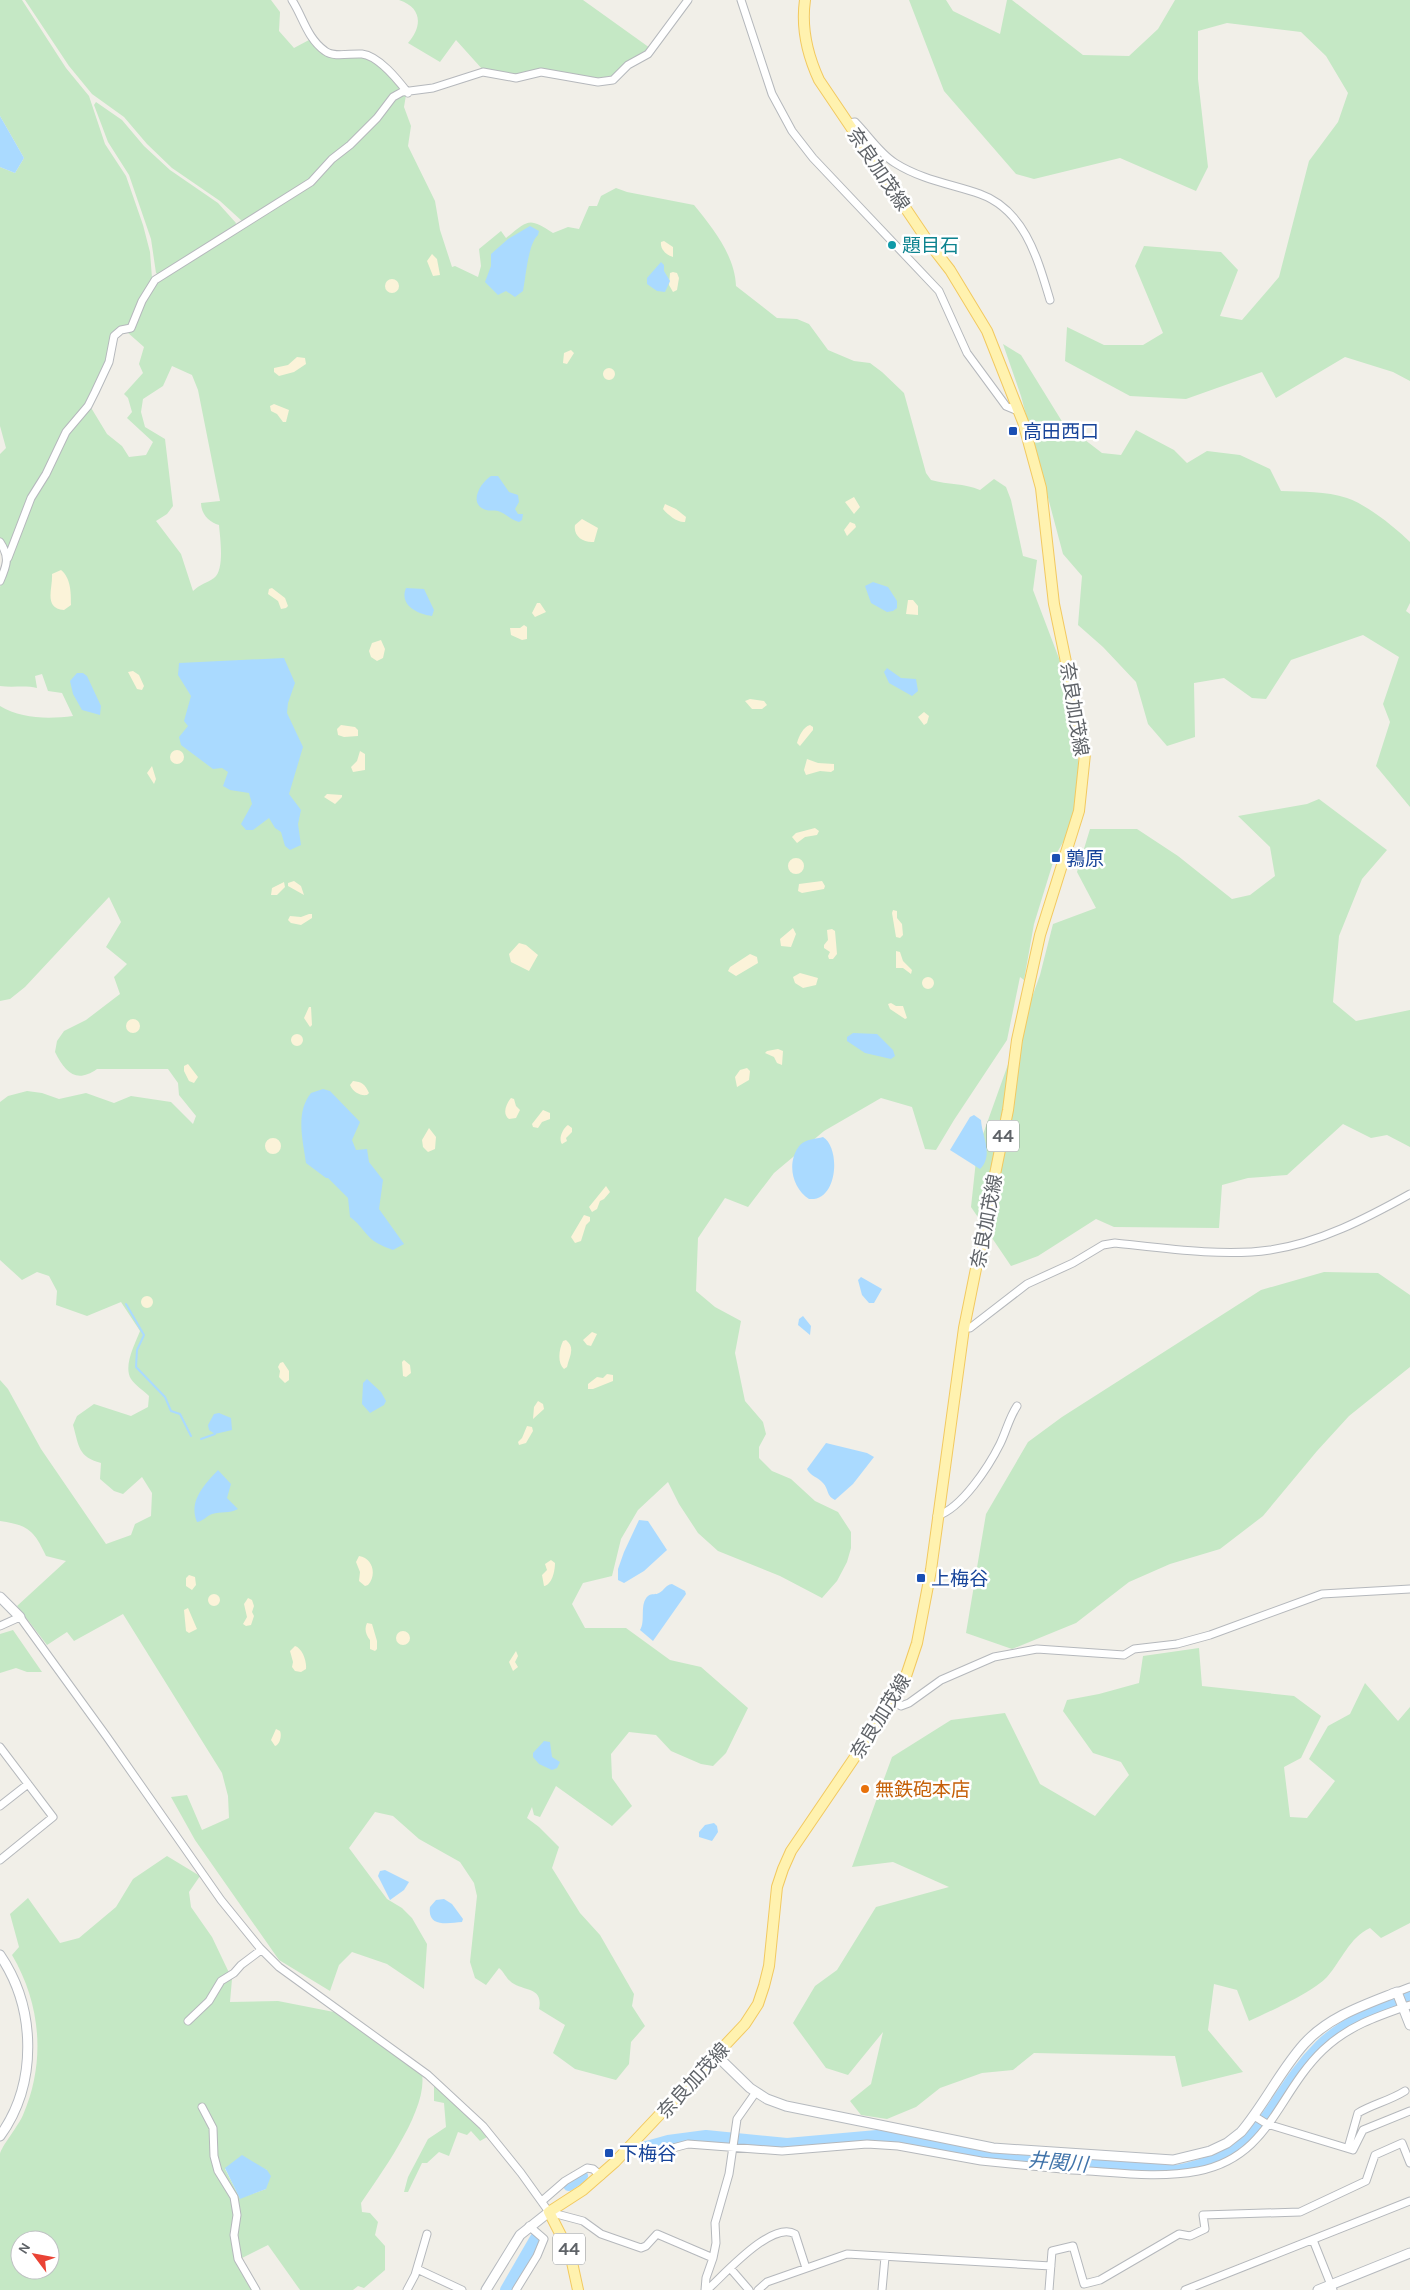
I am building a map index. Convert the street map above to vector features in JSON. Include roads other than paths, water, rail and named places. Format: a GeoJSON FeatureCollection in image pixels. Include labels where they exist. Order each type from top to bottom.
{"type":"FeatureCollection","features":[{"type":"Feature","properties":{"kind":"main road","name":"奈良加茂線"},"geometry":{"type":"LineString","coordinates":[[549,2212],[600,2176],[630,2147],[745,2024],[758,2004],[764,1986],[769,1966],[777,1887],[791,1851],[893,1701],[910,1666],[917,1643],[931,1570],[964,1328],[1008,1110],[1017,1040],[1040,935],[1074,833],[1084,778],[1082,738],[1054,604],[1041,488],[1018,411],[982,323],[950,270],[929,243],[819,80],[811,60],[804,32],[805,0]]}},
{"type":"Feature","properties":{"kind":"main road","name":"44"},"geometry":{"type":"LineString","coordinates":[[549,2212],[570,2253],[578,2290]]}},
{"type":"Feature","properties":{"kind":"street"},"geometry":{"type":"LineString","coordinates":[[292,0],[300,12],[311,38],[325,51],[335,54],[365,55],[375,58],[408,93]]}},
{"type":"Feature","properties":{"kind":"street"},"geometry":{"type":"LineString","coordinates":[[0,581],[31,498],[46,474],[66,432],[88,406],[109,362],[114,336],[121,330],[132,328],[142,301],[155,280],[311,182],[332,159],[350,146],[382,113],[393,97],[402,92],[408,93],[457,82],[483,72],[516,78],[541,72],[598,82],[613,80],[628,65],[648,54],[688,0]]}},
{"type":"Feature","properties":{"kind":"street"},"geometry":{"type":"LineString","coordinates":[[741,0],[772,94],[792,131],[813,158],[939,291],[967,353],[1006,406],[1018,411]]}},
{"type":"Feature","properties":{"kind":"street"},"geometry":{"type":"LineString","coordinates":[[849,123],[855,122],[894,163],[938,183],[982,194],[1008,211],[1015,218],[1030,241],[1050,300]]}},
{"type":"Feature","properties":{"kind":"street"},"geometry":{"type":"LineString","coordinates":[[0,542],[8,558]]}},
{"type":"Feature","properties":{"kind":"street"},"geometry":{"type":"LineString","coordinates":[[964,1328],[970,1328],[1027,1284],[1073,1263],[1103,1245],[1115,1243],[1238,1252],[1270,1250],[1314,1240],[1335,1232],[1410,1194]]}},
{"type":"Feature","properties":{"kind":"street"},"geometry":{"type":"LineString","coordinates":[[938,1516],[945,1514],[975,1484],[1000,1444],[1017,1406]]}},
{"type":"Feature","properties":{"kind":"street"},"geometry":{"type":"LineString","coordinates":[[893,1701],[901,1706],[909,1703],[941,1680],[994,1657],[1037,1649],[1124,1655],[1134,1649],[1177,1644],[1210,1635],[1322,1594],[1410,1589]]}},
{"type":"Feature","properties":{"kind":"street"},"geometry":{"type":"LineString","coordinates":[[0,1596],[20,1617],[221,1900],[261,1950],[300,1984],[383,2040],[428,2075],[483,2126],[549,2212],[583,2221],[602,2234],[640,2248],[646,2246],[657,2234],[712,2258]]}},
{"type":"Feature","properties":{"kind":"street"},"geometry":{"type":"LineString","coordinates":[[0,1626],[20,1617]]}},
{"type":"Feature","properties":{"kind":"street"},"geometry":{"type":"LineString","coordinates":[[0,1860],[53,1817],[1,1750]]}},
{"type":"Feature","properties":{"kind":"street"},"geometry":{"type":"LineString","coordinates":[[0,1806],[28,1784]]}},
{"type":"Feature","properties":{"kind":"street"},"geometry":{"type":"LineString","coordinates":[[188,2021],[209,2001],[221,1981],[234,1973],[241,1964],[261,1950]]}},
{"type":"Feature","properties":{"kind":"street"},"geometry":{"type":"LineString","coordinates":[[0,1955],[14,1979],[23,2003],[28,2044],[26,2070],[20,2098],[0,2136]]}},
{"type":"Feature","properties":{"kind":"street"},"geometry":{"type":"LineString","coordinates":[[716,2055],[756,2092],[786,2106],[933,2137],[1072,2163],[1145,2174],[1199,2171],[1220,2164],[1243,2152],[1263,2121],[1303,2045],[1318,2031],[1342,2016],[1410,1988]]}},
{"type":"Feature","properties":{"kind":"street"},"geometry":{"type":"LineString","coordinates":[[1397,1992],[1406,2006],[1410,2025]]}},
{"type":"Feature","properties":{"kind":"street"},"geometry":{"type":"LineString","coordinates":[[630,2147],[648,2155],[688,2144],[733,2145],[782,2151],[867,2144],[898,2146],[981,2161],[1072,2163],[1190,2158],[1227,2143],[1241,2132],[1263,2121],[1323,2050],[1364,2021],[1406,2006]]}},
{"type":"Feature","properties":{"kind":"street"},"geometry":{"type":"LineString","coordinates":[[1348,2148],[1358,2113],[1370,2106],[1389,2101],[1405,2091]]}},
{"type":"Feature","properties":{"kind":"street"},"geometry":{"type":"LineString","coordinates":[[706,2290],[706,2278],[716,2243],[715,2222],[729,2174],[737,2119],[756,2092]]}},
{"type":"Feature","properties":{"kind":"street"},"geometry":{"type":"LineString","coordinates":[[202,2107],[213,2128],[214,2156],[218,2171],[234,2197],[237,2215],[234,2235],[238,2259],[256,2290]]}},
{"type":"Feature","properties":{"kind":"street"},"geometry":{"type":"LineString","coordinates":[[1263,2121],[1354,2150],[1363,2130],[1410,2111]]}},
{"type":"Feature","properties":{"kind":"street"},"geometry":{"type":"LineString","coordinates":[[1049,2290],[1052,2251],[1073,2246],[1084,2284],[1100,2280],[1179,2234],[1190,2236],[1205,2229],[1204,2215],[1300,2212],[1366,2182],[1375,2155],[1402,2142],[1410,2163]]}},
{"type":"Feature","properties":{"kind":"street"},"geometry":{"type":"LineString","coordinates":[[542,2201],[565,2181],[587,2168],[593,2169],[600,2176]]}},
{"type":"Feature","properties":{"kind":"street"},"geometry":{"type":"LineString","coordinates":[[1185,2290],[1410,2201]]}},
{"type":"Feature","properties":{"kind":"street"},"geometry":{"type":"LineString","coordinates":[[486,2290],[512,2245],[529,2226],[549,2212]]}},
{"type":"Feature","properties":{"kind":"street"},"geometry":{"type":"LineString","coordinates":[[516,2290],[537,2256],[544,2238],[529,2226]]}},
{"type":"Feature","properties":{"kind":"street"},"geometry":{"type":"LineString","coordinates":[[706,2290],[766,2237],[789,2230],[795,2234],[806,2268]]}},
{"type":"Feature","properties":{"kind":"street"},"geometry":{"type":"LineString","coordinates":[[408,2290],[417,2269],[427,2234]]}},
{"type":"Feature","properties":{"kind":"street"},"geometry":{"type":"LineString","coordinates":[[1313,2240],[1332,2287]]}},
{"type":"Feature","properties":{"kind":"street"},"geometry":{"type":"LineString","coordinates":[[1318,2290],[1332,2287],[1410,2253]]}},
{"type":"Feature","properties":{"kind":"street"},"geometry":{"type":"LineString","coordinates":[[758,2290],[768,2282],[847,2254],[1051,2266]]}},
{"type":"Feature","properties":{"kind":"street"},"geometry":{"type":"LineString","coordinates":[[882,2290],[885,2257]]}},
{"type":"Feature","properties":{"kind":"street"},"geometry":{"type":"LineString","coordinates":[[730,2268],[749,2290]]}},
{"type":"Feature","properties":{"kind":"street"},"geometry":{"type":"LineString","coordinates":[[417,2269],[462,2290]]}},
{"type":"Feature","properties":{"kind":"water"},"geometry":{"type":"Polygon","coordinates":[[[0,116],[24,158],[15,173],[0,167],[0,116]]]}},
{"type":"Feature","properties":{"kind":"water"},"geometry":{"type":"Polygon","coordinates":[[[530,226],[539,231],[532,245],[523,291],[515,297],[506,291],[498,295],[485,282],[491,266],[491,254],[508,239],[530,226]]]}},
{"type":"Feature","properties":{"kind":"water"},"geometry":{"type":"Polygon","coordinates":[[[661,262],[670,281],[665,292],[657,291],[647,284],[647,278],[661,262]]]}},
{"type":"Feature","properties":{"kind":"water"},"geometry":{"type":"Polygon","coordinates":[[[491,476],[498,476],[509,492],[518,495],[519,502],[515,509],[518,514],[523,514],[522,520],[519,522],[498,511],[486,510],[477,503],[480,488],[491,476]]]}},
{"type":"Feature","properties":{"kind":"water"},"geometry":{"type":"Polygon","coordinates":[[[873,582],[888,587],[897,601],[897,608],[887,612],[871,603],[865,586],[873,582]]]}},
{"type":"Feature","properties":{"kind":"water"},"geometry":{"type":"Polygon","coordinates":[[[406,588],[424,589],[434,610],[432,616],[415,611],[407,604],[404,594],[406,588]]]}},
{"type":"Feature","properties":{"kind":"water"},"geometry":{"type":"Polygon","coordinates":[[[284,658],[295,683],[288,703],[287,713],[303,747],[289,794],[301,810],[298,824],[301,845],[290,850],[285,846],[281,832],[275,828],[269,818],[253,830],[246,830],[241,824],[252,804],[249,793],[230,790],[223,786],[228,772],[222,768],[213,769],[181,745],[179,737],[188,726],[184,721],[191,696],[178,675],[179,663],[284,658]]]}},
{"type":"Feature","properties":{"kind":"water"},"geometry":{"type":"Polygon","coordinates":[[[887,668],[901,678],[916,679],[918,691],[912,696],[889,683],[884,672],[887,668]]]}},
{"type":"Feature","properties":{"kind":"water"},"geometry":{"type":"Polygon","coordinates":[[[77,673],[83,673],[87,676],[101,706],[100,715],[82,710],[73,694],[70,681],[77,673]]]}},
{"type":"Feature","properties":{"kind":"water"},"geometry":{"type":"Polygon","coordinates":[[[853,1033],[877,1034],[893,1050],[895,1056],[891,1059],[865,1053],[847,1041],[847,1037],[853,1033]]]}},
{"type":"Feature","properties":{"kind":"water"},"geometry":{"type":"Polygon","coordinates":[[[323,1089],[330,1091],[360,1122],[352,1140],[356,1150],[367,1149],[369,1162],[383,1180],[379,1209],[404,1244],[393,1250],[373,1240],[350,1217],[348,1198],[328,1178],[306,1163],[301,1127],[303,1109],[311,1093],[323,1089]]]}},
{"type":"Feature","properties":{"kind":"water"},"geometry":{"type":"Polygon","coordinates":[[[974,1115],[981,1120],[987,1152],[984,1164],[980,1169],[950,1150],[970,1117],[974,1115]]]}},
{"type":"Feature","properties":{"kind":"water"},"geometry":{"type":"Polygon","coordinates":[[[823,1137],[829,1143],[832,1152],[834,1173],[831,1184],[826,1192],[819,1198],[809,1199],[795,1182],[792,1167],[793,1159],[802,1143],[823,1137]]]}},
{"type":"Feature","properties":{"kind":"water"},"geometry":{"type":"Polygon","coordinates":[[[861,1277],[882,1289],[874,1303],[869,1303],[862,1295],[858,1280],[861,1277]]]}},
{"type":"Feature","properties":{"kind":"water"},"geometry":{"type":"Polygon","coordinates":[[[803,1316],[811,1326],[810,1335],[798,1325],[799,1319],[803,1316]]]}},
{"type":"Feature","properties":{"kind":"water"},"geometry":{"type":"Polygon","coordinates":[[[367,1379],[381,1392],[386,1401],[384,1405],[370,1413],[362,1404],[363,1383],[367,1379]]]}},
{"type":"Feature","properties":{"kind":"water"},"geometry":{"type":"Polygon","coordinates":[[[219,1413],[231,1418],[232,1430],[215,1434],[209,1430],[208,1425],[214,1414],[219,1413]]]}},
{"type":"Feature","properties":{"kind":"water"},"geometry":{"type":"Polygon","coordinates":[[[826,1443],[867,1453],[874,1457],[853,1484],[835,1500],[830,1496],[823,1483],[807,1469],[826,1443]]]}},
{"type":"Feature","properties":{"kind":"water"},"geometry":{"type":"Polygon","coordinates":[[[218,1470],[231,1484],[227,1498],[238,1509],[212,1514],[197,1522],[195,1514],[196,1500],[203,1487],[218,1470]]]}},
{"type":"Feature","properties":{"kind":"water"},"geometry":{"type":"Polygon","coordinates":[[[639,1520],[648,1521],[667,1550],[644,1571],[624,1583],[618,1580],[618,1569],[639,1520]]]}},
{"type":"Feature","properties":{"kind":"water"},"geometry":{"type":"Polygon","coordinates":[[[672,1584],[685,1591],[686,1594],[653,1641],[640,1630],[643,1622],[645,1599],[648,1596],[659,1593],[672,1584]]]}},
{"type":"Feature","properties":{"kind":"water"},"geometry":{"type":"Polygon","coordinates":[[[544,1741],[550,1742],[552,1757],[560,1762],[557,1768],[552,1770],[539,1764],[533,1757],[533,1753],[544,1741]]]}},
{"type":"Feature","properties":{"kind":"water"},"geometry":{"type":"Polygon","coordinates":[[[714,1823],[717,1826],[718,1832],[712,1841],[699,1837],[699,1832],[705,1825],[714,1823]]]}},
{"type":"Feature","properties":{"kind":"water"},"geometry":{"type":"Polygon","coordinates":[[[385,1870],[409,1882],[404,1890],[390,1900],[378,1876],[380,1871],[385,1870]]]}},
{"type":"Feature","properties":{"kind":"water"},"geometry":{"type":"Polygon","coordinates":[[[444,1899],[452,1904],[463,1919],[462,1922],[440,1923],[432,1918],[430,1907],[436,1900],[444,1899]]]}},
{"type":"Feature","properties":{"kind":"water"},"geometry":{"type":"Polygon","coordinates":[[[242,2155],[267,2170],[271,2176],[266,2189],[240,2199],[225,2168],[242,2155]]]}},
{"type":"Feature","properties":{"kind":"waterway"},"geometry":{"type":"LineString","coordinates":[[126,1304],[144,1335],[137,1350],[136,1367],[165,1397],[171,1411],[180,1414],[191,1436]]}},
{"type":"Feature","properties":{"kind":"waterway"},"geometry":{"type":"LineString","coordinates":[[201,1439],[215,1434]]}},
{"type":"Feature","properties":{"kind":"waterway","name":"井関川"},"geometry":{"type":"LineString","coordinates":[[643,2148],[668,2141],[706,2136],[787,2144],[877,2136],[1033,2161],[1177,2171],[1208,2163],[1231,2152],[1262,2123],[1302,2067],[1329,2037],[1362,2017],[1410,1997]]}},
{"type":"Feature","properties":{"kind":"waterway","name":"井関川"},"geometry":{"type":"LineString","coordinates":[[569,2185],[582,2176]]}},
{"type":"Feature","properties":{"kind":"waterway","name":"井関川"},"geometry":{"type":"LineString","coordinates":[[506,2290],[536,2238]]}},
{"type":"Feature","properties":{"kind":"place","name":"題目石"},"geometry":{"type":"Point","coordinates":[892,245]}},
{"type":"Feature","properties":{"kind":"place","name":"高田西口"},"geometry":{"type":"Point","coordinates":[1013,431]}},
{"type":"Feature","properties":{"kind":"place","name":"鶉原"},"geometry":{"type":"Point","coordinates":[1056,858]}},
{"type":"Feature","properties":{"kind":"place","name":"上梅谷"},"geometry":{"type":"Point","coordinates":[921,1578]}},
{"type":"Feature","properties":{"kind":"place","name":"無鉄砲本店"},"geometry":{"type":"Point","coordinates":[865,1789]}},
{"type":"Feature","properties":{"kind":"place","name":"下梅谷"},"geometry":{"type":"Point","coordinates":[609,2153]}}]}
